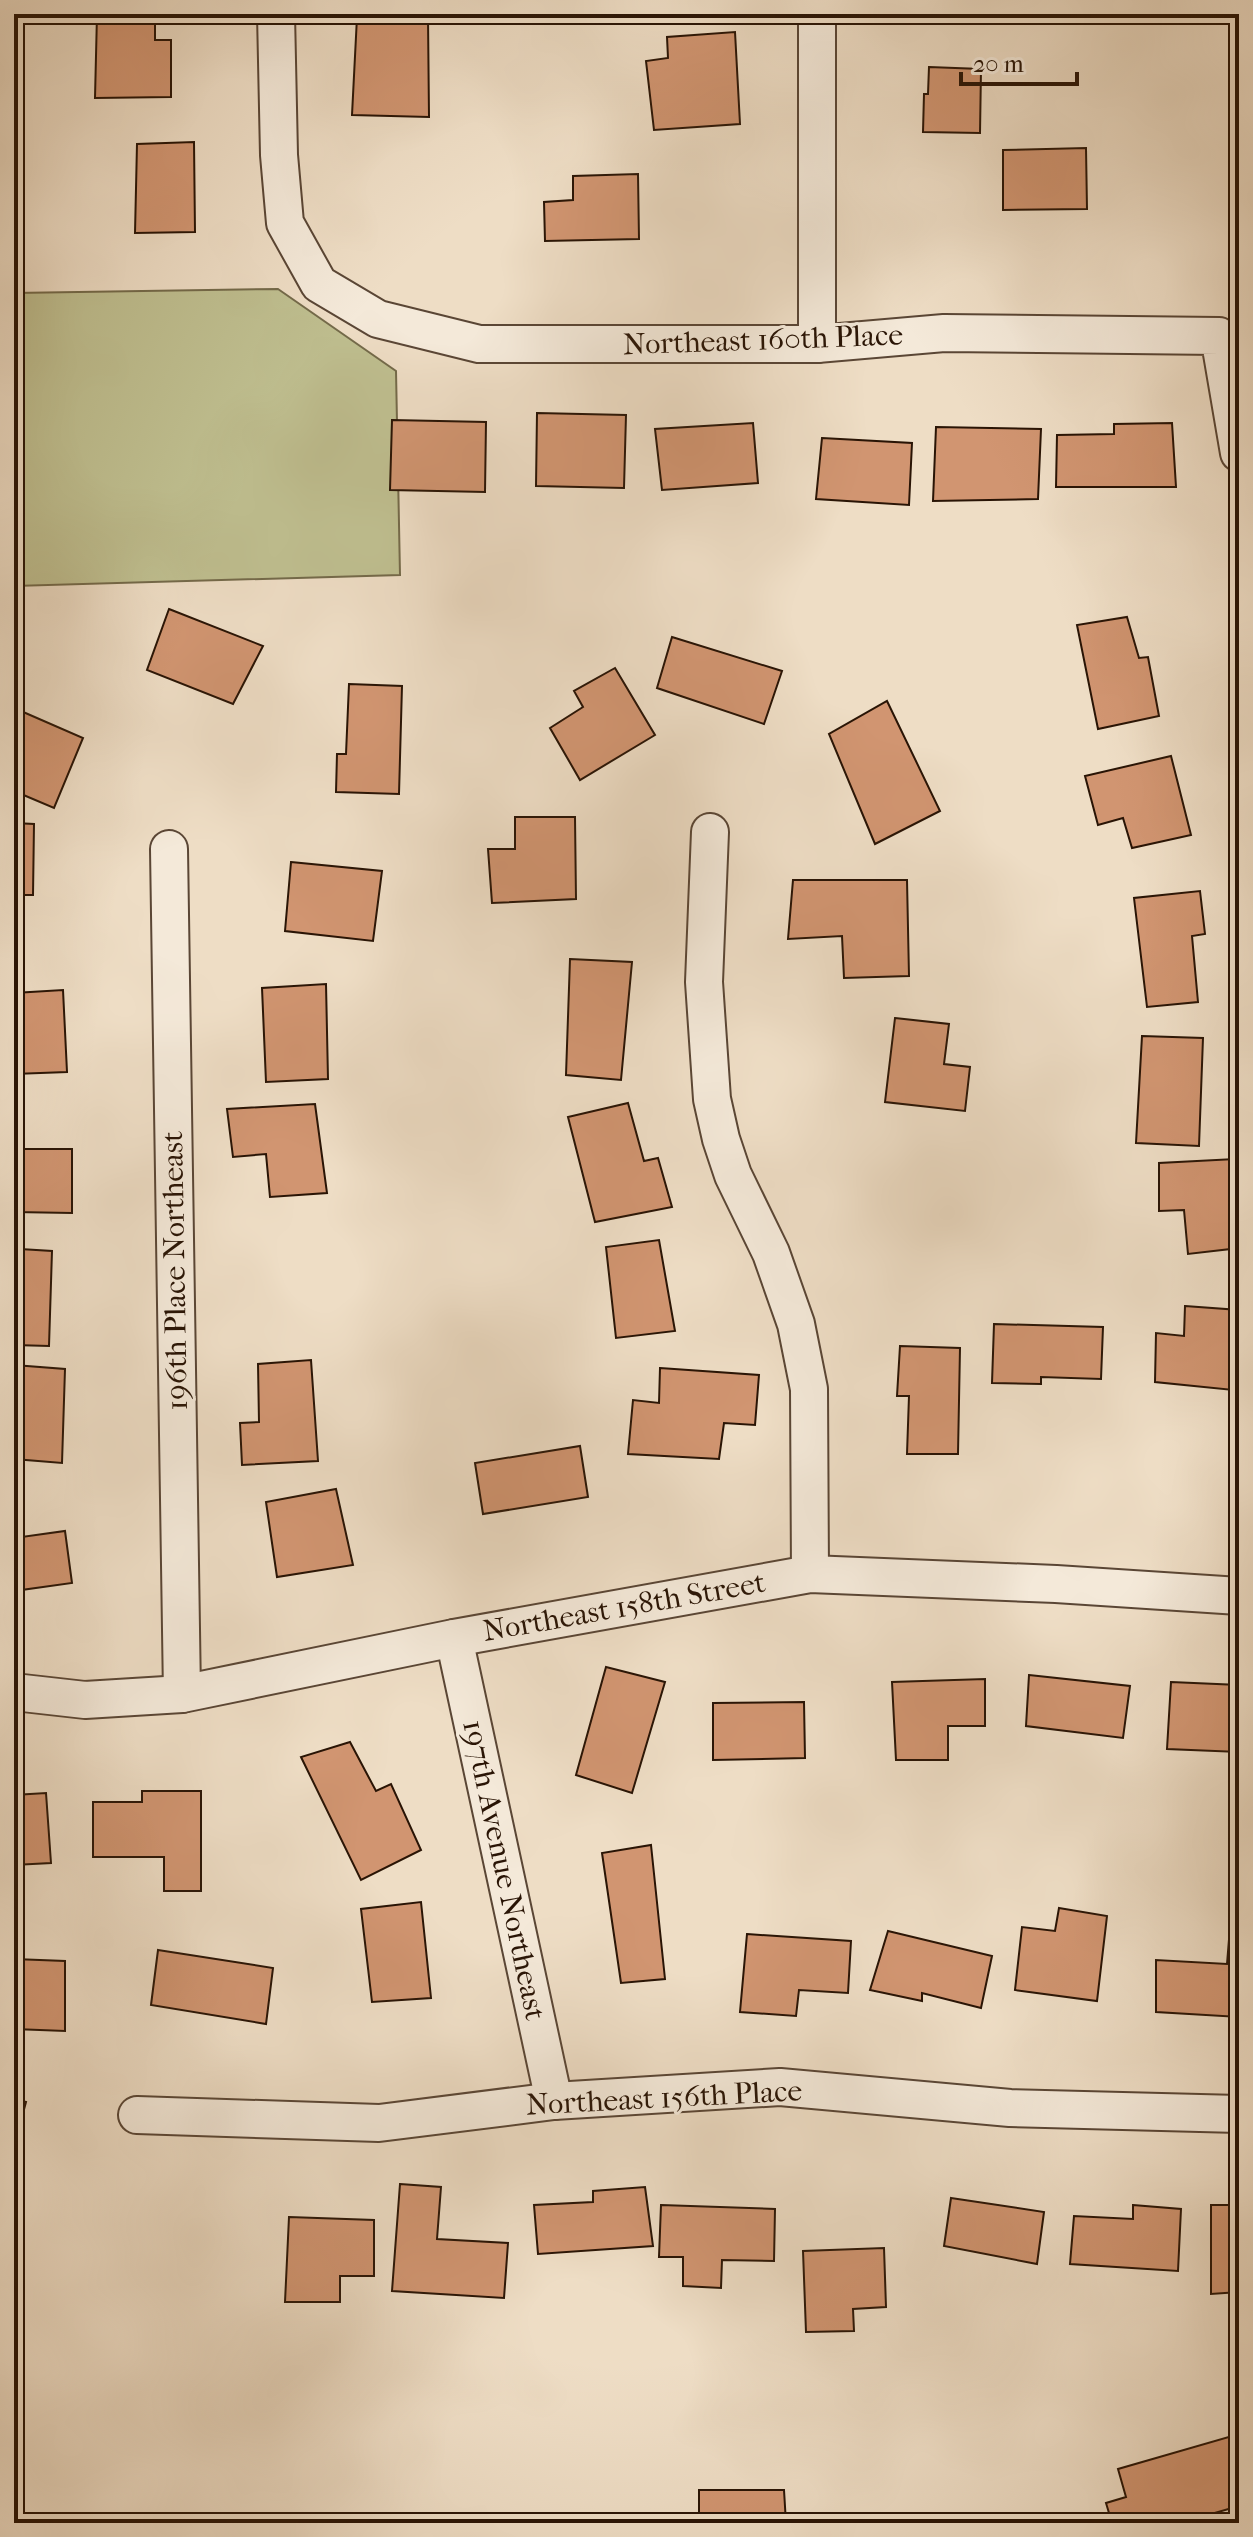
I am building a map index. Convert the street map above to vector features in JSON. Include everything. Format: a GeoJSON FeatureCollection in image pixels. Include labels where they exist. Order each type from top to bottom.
{"type":"FeatureCollection","features":[{"type":"Feature","properties":{"kind":"street","name":"Northeast 160th Place"},"geometry":{"type":"LineString","coordinates":[[276,14],[279,155],[285,223],[319,284],[378,319],[479,344],[817,344],[944,333],[1219,336],[1239,453]]}},
{"type":"Feature","properties":{"kind":"street"},"geometry":{"type":"LineString","coordinates":[[817,14],[817,344]]}},
{"type":"Feature","properties":{"kind":"street"},"geometry":{"type":"LineString","coordinates":[[710,832],[704,982],[712,1099],[733,1175],[771,1253],[796,1324],[809,1389],[810,1574]]}},
{"type":"Feature","properties":{"kind":"street","name":"196th Place Northeast"},"geometry":{"type":"LineString","coordinates":[[169,849],[182,1694]]}},
{"type":"Feature","properties":{"kind":"street","name":"Northeast 158th Street"},"geometry":{"type":"LineString","coordinates":[[14,1692],[85,1700],[182,1694],[454,1638],[810,1574],[1056,1584],[1239,1596]]}},
{"type":"Feature","properties":{"kind":"street","name":"197th Avenue Northeast"},"geometry":{"type":"LineString","coordinates":[[454,1638],[554,2101]]}},
{"type":"Feature","properties":{"kind":"street","name":"Northeast 156th Place"},"geometry":{"type":"LineString","coordinates":[[137,2115],[379,2123],[554,2101],[780,2087],[1010,2108],[1239,2114]]}},
{"type":"Feature","properties":{"kind":"green space"},"geometry":{"type":"Polygon","coordinates":[[[278,289],[396,371],[400,575],[14,586],[14,293],[278,289]]]}},
{"type":"Feature","properties":{"kind":"building"},"geometry":{"type":"Polygon","coordinates":[[[97,14],[155,14],[155,40],[171,40],[171,97],[95,98],[97,14]]]}},
{"type":"Feature","properties":{"kind":"building"},"geometry":{"type":"Polygon","coordinates":[[[357,17],[428,17],[429,117],[352,115],[357,17]]]}},
{"type":"Feature","properties":{"kind":"building"},"geometry":{"type":"Polygon","coordinates":[[[735,32],[740,124],[654,130],[646,61],[668,58],[667,37],[735,32]]]}},
{"type":"Feature","properties":{"kind":"building"},"geometry":{"type":"Polygon","coordinates":[[[929,67],[981,69],[980,133],[923,132],[924,94],[928,94],[929,67]]]}},
{"type":"Feature","properties":{"kind":"building"},"geometry":{"type":"Polygon","coordinates":[[[194,142],[195,232],[135,233],[137,144],[194,142]]]}},
{"type":"Feature","properties":{"kind":"building"},"geometry":{"type":"Polygon","coordinates":[[[1086,148],[1087,209],[1003,210],[1003,150],[1086,148]]]}},
{"type":"Feature","properties":{"kind":"building"},"geometry":{"type":"Polygon","coordinates":[[[638,174],[639,239],[545,241],[544,202],[573,200],[573,176],[638,174]]]}},
{"type":"Feature","properties":{"kind":"building"},"geometry":{"type":"Polygon","coordinates":[[[537,413],[626,415],[624,488],[536,486],[537,413]]]}},
{"type":"Feature","properties":{"kind":"building"},"geometry":{"type":"Polygon","coordinates":[[[392,420],[486,422],[485,492],[390,490],[392,420]]]}},
{"type":"Feature","properties":{"kind":"building"},"geometry":{"type":"Polygon","coordinates":[[[753,423],[758,483],[662,490],[655,429],[753,423]]]}},
{"type":"Feature","properties":{"kind":"building"},"geometry":{"type":"Polygon","coordinates":[[[1172,423],[1176,487],[1056,487],[1057,435],[1114,434],[1114,424],[1172,423]]]}},
{"type":"Feature","properties":{"kind":"building"},"geometry":{"type":"Polygon","coordinates":[[[936,427],[1041,429],[1038,499],[933,501],[936,427]]]}},
{"type":"Feature","properties":{"kind":"building"},"geometry":{"type":"Polygon","coordinates":[[[822,438],[912,443],[909,505],[816,499],[822,438]]]}},
{"type":"Feature","properties":{"kind":"building"},"geometry":{"type":"Polygon","coordinates":[[[169,609],[263,646],[233,704],[147,670],[169,609]]]}},
{"type":"Feature","properties":{"kind":"building"},"geometry":{"type":"Polygon","coordinates":[[[1127,617],[1139,658],[1148,657],[1159,716],[1098,729],[1077,625],[1127,617]]]}},
{"type":"Feature","properties":{"kind":"building"},"geometry":{"type":"Polygon","coordinates":[[[672,637],[782,671],[764,724],[657,688],[672,637]]]}},
{"type":"Feature","properties":{"kind":"building"},"geometry":{"type":"Polygon","coordinates":[[[615,668],[655,735],[580,780],[550,728],[583,707],[574,691],[615,668]]]}},
{"type":"Feature","properties":{"kind":"building"},"geometry":{"type":"Polygon","coordinates":[[[349,684],[402,686],[399,794],[336,792],[337,754],[346,754],[349,684]]]}},
{"type":"Feature","properties":{"kind":"building"},"geometry":{"type":"Polygon","coordinates":[[[887,701],[940,811],[875,844],[829,734],[887,701]]]}},
{"type":"Feature","properties":{"kind":"building"},"geometry":{"type":"Polygon","coordinates":[[[14,708],[83,738],[54,808],[14,791],[14,708]]]}},
{"type":"Feature","properties":{"kind":"building"},"geometry":{"type":"Polygon","coordinates":[[[1171,756],[1191,835],[1132,848],[1123,818],[1098,825],[1085,776],[1171,756]]]}},
{"type":"Feature","properties":{"kind":"building"},"geometry":{"type":"Polygon","coordinates":[[[515,817],[575,817],[576,899],[492,903],[488,849],[515,849],[515,817]]]}},
{"type":"Feature","properties":{"kind":"building"},"geometry":{"type":"Polygon","coordinates":[[[14,823],[34,824],[33,895],[14,895],[14,823]]]}},
{"type":"Feature","properties":{"kind":"building"},"geometry":{"type":"Polygon","coordinates":[[[291,862],[382,871],[373,941],[285,931],[291,862]]]}},
{"type":"Feature","properties":{"kind":"building"},"geometry":{"type":"Polygon","coordinates":[[[793,880],[907,880],[909,976],[844,978],[842,936],[788,939],[793,880]]]}},
{"type":"Feature","properties":{"kind":"building"},"geometry":{"type":"Polygon","coordinates":[[[1200,891],[1205,934],[1192,936],[1198,1002],[1147,1007],[1134,898],[1200,891]]]}},
{"type":"Feature","properties":{"kind":"building"},"geometry":{"type":"Polygon","coordinates":[[[570,959],[632,962],[621,1080],[566,1075],[570,959]]]}},
{"type":"Feature","properties":{"kind":"building"},"geometry":{"type":"Polygon","coordinates":[[[326,984],[328,1079],[266,1082],[262,988],[326,984]]]}},
{"type":"Feature","properties":{"kind":"building"},"geometry":{"type":"Polygon","coordinates":[[[63,990],[67,1072],[14,1074],[14,993],[63,990]]]}},
{"type":"Feature","properties":{"kind":"building"},"geometry":{"type":"Polygon","coordinates":[[[895,1018],[949,1024],[944,1064],[970,1067],[965,1111],[885,1102],[895,1018]]]}},
{"type":"Feature","properties":{"kind":"building"},"geometry":{"type":"Polygon","coordinates":[[[1142,1036],[1203,1038],[1199,1146],[1136,1143],[1142,1036]]]}},
{"type":"Feature","properties":{"kind":"building"},"geometry":{"type":"Polygon","coordinates":[[[628,1103],[644,1161],[658,1158],[672,1207],[595,1222],[568,1117],[628,1103]]]}},
{"type":"Feature","properties":{"kind":"building"},"geometry":{"type":"Polygon","coordinates":[[[315,1104],[327,1193],[270,1197],[266,1154],[233,1157],[227,1109],[315,1104]]]}},
{"type":"Feature","properties":{"kind":"building"},"geometry":{"type":"Polygon","coordinates":[[[14,1149],[72,1149],[72,1213],[14,1212],[14,1149]]]}},
{"type":"Feature","properties":{"kind":"building"},"geometry":{"type":"Polygon","coordinates":[[[1235,1159],[1239,1192],[1239,1248],[1188,1254],[1184,1210],[1159,1211],[1159,1163],[1235,1159]]]}},
{"type":"Feature","properties":{"kind":"building"},"geometry":{"type":"Polygon","coordinates":[[[659,1240],[675,1331],[616,1338],[606,1247],[659,1240]]]}},
{"type":"Feature","properties":{"kind":"building"},"geometry":{"type":"Polygon","coordinates":[[[20,1249],[52,1251],[49,1346],[14,1345],[14,1267],[20,1267],[20,1249]]]}},
{"type":"Feature","properties":{"kind":"building"},"geometry":{"type":"Polygon","coordinates":[[[1185,1306],[1239,1310],[1233,1390],[1155,1382],[1156,1333],[1184,1336],[1185,1306]]]}},
{"type":"Feature","properties":{"kind":"building"},"geometry":{"type":"Polygon","coordinates":[[[994,1324],[1103,1327],[1101,1379],[1041,1377],[1041,1384],[992,1383],[994,1324]]]}},
{"type":"Feature","properties":{"kind":"building"},"geometry":{"type":"Polygon","coordinates":[[[900,1346],[960,1348],[958,1454],[907,1454],[909,1396],[897,1396],[900,1346]]]}},
{"type":"Feature","properties":{"kind":"building"},"geometry":{"type":"Polygon","coordinates":[[[311,1360],[318,1461],[242,1465],[240,1423],[259,1422],[258,1364],[311,1360]]]}},
{"type":"Feature","properties":{"kind":"building"},"geometry":{"type":"Polygon","coordinates":[[[14,1365],[65,1369],[62,1463],[14,1459],[14,1365]]]}},
{"type":"Feature","properties":{"kind":"building"},"geometry":{"type":"Polygon","coordinates":[[[660,1368],[759,1375],[755,1425],[724,1423],[719,1459],[628,1454],[633,1400],[659,1403],[660,1368]]]}},
{"type":"Feature","properties":{"kind":"building"},"geometry":{"type":"Polygon","coordinates":[[[580,1446],[588,1497],[483,1514],[475,1463],[580,1446]]]}},
{"type":"Feature","properties":{"kind":"building"},"geometry":{"type":"Polygon","coordinates":[[[336,1489],[353,1565],[277,1577],[266,1502],[336,1489]]]}},
{"type":"Feature","properties":{"kind":"building"},"geometry":{"type":"Polygon","coordinates":[[[65,1531],[72,1583],[14,1591],[14,1538],[65,1531]]]}},
{"type":"Feature","properties":{"kind":"building"},"geometry":{"type":"Polygon","coordinates":[[[606,1667],[665,1682],[632,1793],[576,1775],[606,1667]]]}},
{"type":"Feature","properties":{"kind":"building"},"geometry":{"type":"Polygon","coordinates":[[[1029,1675],[1130,1686],[1123,1738],[1026,1726],[1029,1675]]]}},
{"type":"Feature","properties":{"kind":"building"},"geometry":{"type":"Polygon","coordinates":[[[985,1679],[985,1726],[948,1726],[948,1760],[896,1760],[892,1682],[985,1679]]]}},
{"type":"Feature","properties":{"kind":"building"},"geometry":{"type":"Polygon","coordinates":[[[1171,1682],[1239,1685],[1239,1752],[1167,1749],[1171,1682]]]}},
{"type":"Feature","properties":{"kind":"building"},"geometry":{"type":"Polygon","coordinates":[[[804,1702],[805,1758],[713,1760],[713,1703],[804,1702]]]}},
{"type":"Feature","properties":{"kind":"building"},"geometry":{"type":"Polygon","coordinates":[[[350,1742],[376,1791],[391,1784],[421,1850],[361,1880],[301,1757],[350,1742]]]}},
{"type":"Feature","properties":{"kind":"building"},"geometry":{"type":"Polygon","coordinates":[[[142,1791],[201,1791],[201,1891],[164,1891],[164,1857],[93,1857],[93,1802],[142,1802],[142,1791]]]}},
{"type":"Feature","properties":{"kind":"building"},"geometry":{"type":"Polygon","coordinates":[[[46,1793],[51,1863],[14,1865],[14,1795],[46,1793]]]}},
{"type":"Feature","properties":{"kind":"building"},"geometry":{"type":"Polygon","coordinates":[[[651,1845],[665,1979],[621,1983],[602,1853],[651,1845]]]}},
{"type":"Feature","properties":{"kind":"building"},"geometry":{"type":"Polygon","coordinates":[[[421,1902],[431,1998],[372,2002],[361,1909],[421,1902]]]}},
{"type":"Feature","properties":{"kind":"building"},"geometry":{"type":"Polygon","coordinates":[[[1059,1908],[1107,1916],[1097,2001],[1015,1990],[1022,1927],[1055,1931],[1059,1908]]]}},
{"type":"Feature","properties":{"kind":"building"},"geometry":{"type":"Polygon","coordinates":[[[1230,1927],[1239,1927],[1239,2017],[1156,2012],[1156,1960],[1227,1964],[1230,1927]]]}},
{"type":"Feature","properties":{"kind":"building"},"geometry":{"type":"Polygon","coordinates":[[[888,1931],[992,1956],[981,2008],[922,1993],[922,2001],[870,1990],[888,1931]]]}},
{"type":"Feature","properties":{"kind":"building"},"geometry":{"type":"Polygon","coordinates":[[[747,1934],[851,1941],[848,1993],[799,1990],[796,2016],[740,2012],[747,1934]]]}},
{"type":"Feature","properties":{"kind":"building"},"geometry":{"type":"Polygon","coordinates":[[[158,1950],[273,1968],[266,2024],[151,2005],[158,1950]]]}},
{"type":"Feature","properties":{"kind":"building"},"geometry":{"type":"Polygon","coordinates":[[[14,1959],[65,1961],[65,2031],[14,2029],[14,1959]]]}},
{"type":"Feature","properties":{"kind":"building"},"geometry":{"type":"Polygon","coordinates":[[[14,2099],[26,2102],[14,2147],[14,2099]]]}},
{"type":"Feature","properties":{"kind":"building"},"geometry":{"type":"Polygon","coordinates":[[[400,2184],[441,2187],[437,2239],[508,2243],[504,2298],[392,2291],[400,2184]]]}},
{"type":"Feature","properties":{"kind":"building"},"geometry":{"type":"Polygon","coordinates":[[[645,2187],[653,2246],[538,2254],[534,2205],[593,2202],[593,2191],[645,2187]]]}},
{"type":"Feature","properties":{"kind":"building"},"geometry":{"type":"Polygon","coordinates":[[[951,2198],[1044,2212],[1037,2264],[944,2246],[951,2198]]]}},
{"type":"Feature","properties":{"kind":"building"},"geometry":{"type":"Polygon","coordinates":[[[661,2205],[775,2209],[774,2261],[722,2260],[721,2288],[683,2286],[683,2257],[659,2257],[661,2205]]]}},
{"type":"Feature","properties":{"kind":"building"},"geometry":{"type":"Polygon","coordinates":[[[1133,2205],[1181,2209],[1178,2271],[1070,2264],[1074,2216],[1133,2219],[1133,2205]]]}},
{"type":"Feature","properties":{"kind":"building"},"geometry":{"type":"Polygon","coordinates":[[[1211,2205],[1239,2205],[1239,2292],[1211,2294],[1211,2205]]]}},
{"type":"Feature","properties":{"kind":"building"},"geometry":{"type":"Polygon","coordinates":[[[289,2217],[374,2220],[374,2276],[340,2276],[340,2302],[285,2302],[289,2217]]]}},
{"type":"Feature","properties":{"kind":"building"},"geometry":{"type":"Polygon","coordinates":[[[884,2248],[886,2307],[853,2309],[854,2331],[806,2332],[803,2251],[884,2248]]]}},
{"type":"Feature","properties":{"kind":"building"},"geometry":{"type":"Polygon","coordinates":[[[1239,2434],[1239,2506],[1180,2523],[1112,2523],[1106,2503],[1126,2497],[1118,2469],[1239,2434]]]}},
{"type":"Feature","properties":{"kind":"building"},"geometry":{"type":"Polygon","coordinates":[[[699,2490],[784,2490],[786,2523],[699,2523],[699,2490]]]}}]}
